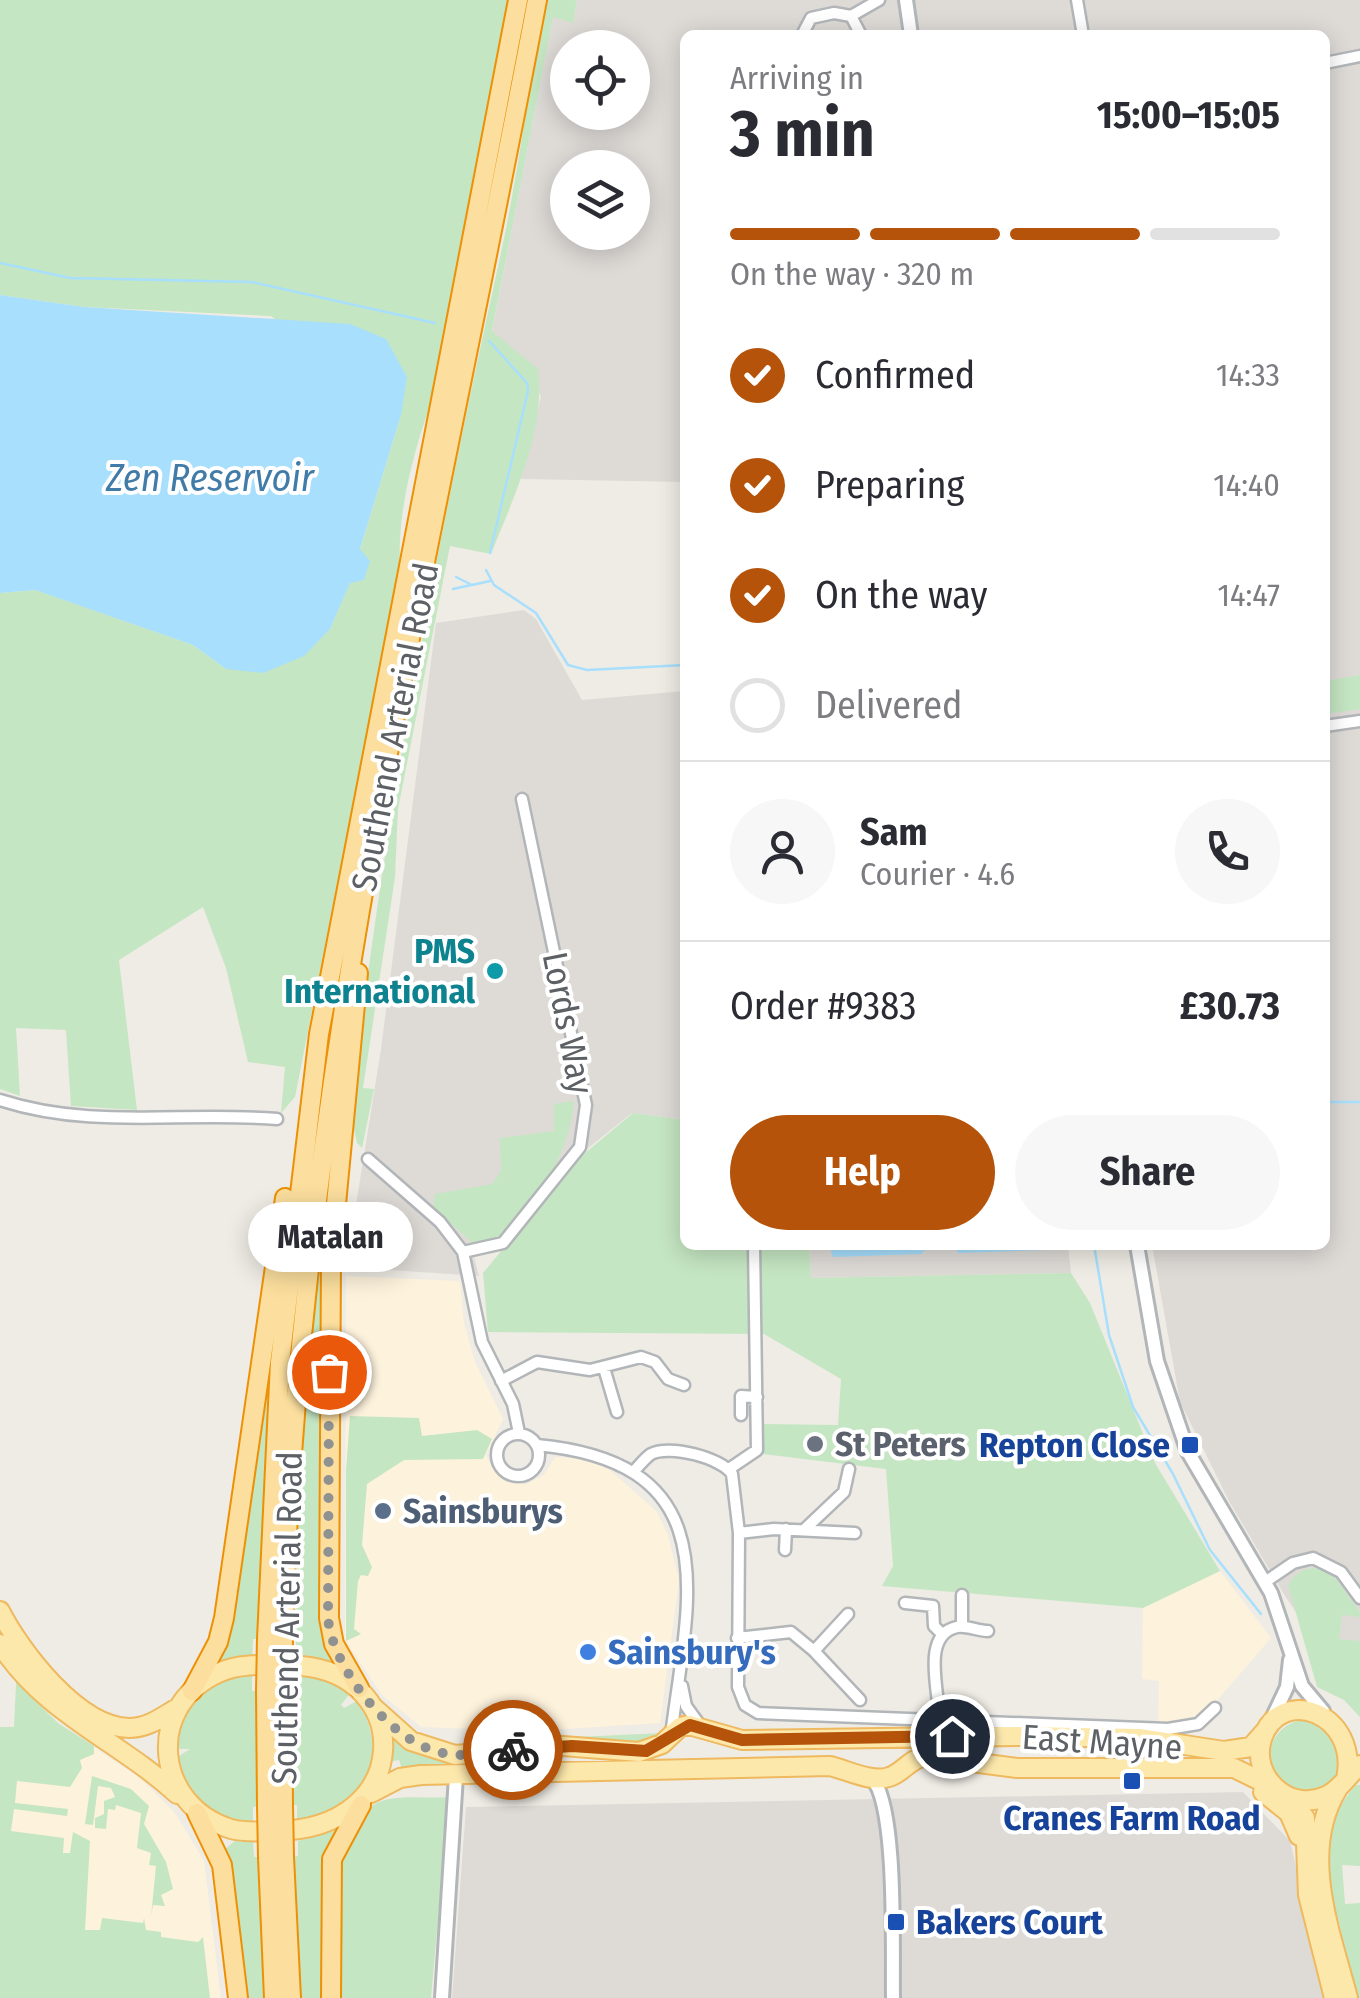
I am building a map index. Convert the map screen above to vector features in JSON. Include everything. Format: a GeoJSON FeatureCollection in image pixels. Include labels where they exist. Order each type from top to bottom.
{"type":"FeatureCollection","features":[{"type":"Feature","properties":{"kind":"highway","name":"Southend Arterial Road"},"geometry":{"type":"LineString","coordinates":[[274,1998],[274,1691],[282,1344],[319,1034],[518,0]]}},
{"type":"Feature","properties":{"kind":"highway","name":"Southend Arterial Road"},"geometry":{"type":"LineString","coordinates":[[275,1639],[307,1258],[336,1036],[536,0]]}},
{"type":"Feature","properties":{"kind":"highway"},"geometry":{"type":"LineString","coordinates":[[360,1688],[329,1628],[329,1299],[353,1023],[380,804]]}},
{"type":"Feature","properties":{"kind":"highway"},"geometry":{"type":"LineString","coordinates":[[192,1691],[218,1642],[224,1618],[293,1150],[319,1034]]}},
{"type":"Feature","properties":{"kind":"highway"},"geometry":{"type":"LineString","coordinates":[[331,1998],[332,1859],[366,1799]]}},
{"type":"Feature","properties":{"kind":"highway"},"geometry":{"type":"LineString","coordinates":[[191,1807],[211,1835],[222,1865],[238,1998]]}},
{"type":"Feature","properties":{"kind":"highway","name":"Southend Arterial Road"},"geometry":{"type":"LineString","coordinates":[[276,1857],[291,1998]]}},
{"type":"Feature","properties":{"kind":"main road"},"geometry":{"type":"LineString","coordinates":[[0,1611],[38,1668],[92,1714],[134,1728],[154,1722],[179,1706],[214,1674],[254,1666],[319,1669],[360,1688],[373,1707],[411,1741],[443,1754],[563,1746],[639,1752],[670,1738],[684,1726],[702,1727]]}},
{"type":"Feature","properties":{"kind":"main road"},"geometry":{"type":"LineString","coordinates":[[0,1644],[53,1706],[139,1760],[191,1807],[238,1830],[300,1830],[332,1823],[366,1799],[382,1746],[373,1707]]}},
{"type":"Feature","properties":{"kind":"main road"},"geometry":{"type":"LineString","coordinates":[[179,1706],[168,1752],[172,1774],[191,1807]]}},
{"type":"Feature","properties":{"kind":"main road"},"geometry":{"type":"LineString","coordinates":[[1306,1875],[1305,1818],[1267,1779],[1260,1756],[1266,1730],[1287,1714],[1332,1716],[1360,1737]]}},
{"type":"Feature","properties":{"kind":"main road"},"geometry":{"type":"LineString","coordinates":[[1332,1716],[1352,1744],[1342,1785],[1323,1824],[1318,1863],[1348,1998]]}},
{"type":"Feature","properties":{"kind":"main road","name":"East Mayne"},"geometry":{"type":"LineString","coordinates":[[702,1727],[742,1740],[1139,1738],[1231,1751],[1251,1746],[1266,1730]]}},
{"type":"Feature","properties":{"kind":"main road","name":"East Mayne"},"geometry":{"type":"LineString","coordinates":[[670,1738],[673,1754],[681,1759],[723,1769]]}},
{"type":"Feature","properties":{"kind":"main road"},"geometry":{"type":"LineString","coordinates":[[870,1739],[894,1746],[898,1771]]}},
{"type":"Feature","properties":{"kind":"main road","name":"East Mayne"},"geometry":{"type":"LineString","coordinates":[[366,1799],[408,1776],[830,1766],[871,1777],[898,1771],[918,1758],[936,1756],[992,1766],[1240,1769],[1282,1792]]}},
{"type":"Feature","properties":{"kind":"main road"},"geometry":{"type":"LineString","coordinates":[[1282,1792],[1307,1801],[1342,1785],[1360,1765]]}},
{"type":"Feature","properties":{"kind":"main road"},"geometry":{"type":"LineString","coordinates":[[1198,1769],[1247,1781],[1289,1813],[1299,1834],[1334,1998]]}},
{"type":"Feature","properties":{"kind":"street"},"geometry":{"type":"LineString","coordinates":[[805,30],[811,18],[821,14],[851,16],[878,0]]}},
{"type":"Feature","properties":{"kind":"street"},"geometry":{"type":"LineString","coordinates":[[906,0],[910,30]]}},
{"type":"Feature","properties":{"kind":"street"},"geometry":{"type":"LineString","coordinates":[[1077,0],[1082,30]]}},
{"type":"Feature","properties":{"kind":"street"},"geometry":{"type":"LineString","coordinates":[[851,16],[858,30]]}},
{"type":"Feature","properties":{"kind":"street"},"geometry":{"type":"LineString","coordinates":[[1330,61],[1360,56]]}},
{"type":"Feature","properties":{"kind":"street"},"geometry":{"type":"LineString","coordinates":[[1330,725],[1360,720]]}},
{"type":"Feature","properties":{"kind":"street","name":"Lords Way"},"geometry":{"type":"LineString","coordinates":[[464,1252],[503,1243],[580,1147],[586,1105],[522,798]]}},
{"type":"Feature","properties":{"kind":"street"},"geometry":{"type":"LineString","coordinates":[[0,1100],[94,1120],[199,1114],[277,1119]]}},
{"type":"Feature","properties":{"kind":"street"},"geometry":{"type":"LineString","coordinates":[[368,1158],[440,1222],[464,1252],[482,1342],[513,1404],[518,1433],[537,1445],[577,1449],[634,1472],[667,1508],[687,1553],[689,1604],[670,1738]]}},
{"type":"Feature","properties":{"kind":"street"},"geometry":{"type":"LineString","coordinates":[[729,1469],[757,1450],[754,1250]]}},
{"type":"Feature","properties":{"kind":"street"},"geometry":{"type":"LineString","coordinates":[[1138,1250],[1156,1361],[1188,1452],[1265,1582],[1306,1694],[1332,1716]]}},
{"type":"Feature","properties":{"kind":"street"},"geometry":{"type":"LineString","coordinates":[[502,1381],[537,1362],[604,1368],[650,1358],[668,1380],[684,1384]]}},
{"type":"Feature","properties":{"kind":"street"},"geometry":{"type":"LineString","coordinates":[[604,1368],[617,1412]]}},
{"type":"Feature","properties":{"kind":"street"},"geometry":{"type":"LineString","coordinates":[[741,1416],[741,1396],[757,1397]]}},
{"type":"Feature","properties":{"kind":"street"},"geometry":{"type":"LineString","coordinates":[[518,1433],[498,1446],[496,1454],[506,1472],[522,1476],[531,1471],[539,1455],[537,1445]]}},
{"type":"Feature","properties":{"kind":"street"},"geometry":{"type":"LineString","coordinates":[[634,1472],[652,1453],[661,1452],[714,1458],[729,1469],[739,1534],[740,1697],[758,1713],[1168,1729],[1198,1724],[1215,1708]]}},
{"type":"Feature","properties":{"kind":"street"},"geometry":{"type":"LineString","coordinates":[[811,1530],[844,1492],[848,1469]]}},
{"type":"Feature","properties":{"kind":"street"},"geometry":{"type":"LineString","coordinates":[[739,1534],[786,1529],[855,1533]]}},
{"type":"Feature","properties":{"kind":"street"},"geometry":{"type":"LineString","coordinates":[[785,1550],[786,1529]]}},
{"type":"Feature","properties":{"kind":"street"},"geometry":{"type":"LineString","coordinates":[[1265,1582],[1294,1563],[1313,1558],[1341,1572],[1360,1598]]}},
{"type":"Feature","properties":{"kind":"street"},"geometry":{"type":"LineString","coordinates":[[962,1595],[962,1625]]}},
{"type":"Feature","properties":{"kind":"street"},"geometry":{"type":"LineString","coordinates":[[905,1603],[932,1606],[934,1626],[943,1635]]}},
{"type":"Feature","properties":{"kind":"street"},"geometry":{"type":"LineString","coordinates":[[814,1652],[848,1614]]}},
{"type":"Feature","properties":{"kind":"street"},"geometry":{"type":"LineString","coordinates":[[939,1719],[935,1659],[943,1635],[962,1625],[988,1631]]}},
{"type":"Feature","properties":{"kind":"street"},"geometry":{"type":"LineString","coordinates":[[738,1638],[791,1632],[860,1700]]}},
{"type":"Feature","properties":{"kind":"street"},"geometry":{"type":"LineString","coordinates":[[1266,1730],[1287,1687],[1288,1643]]}},
{"type":"Feature","properties":{"kind":"street"},"geometry":{"type":"LineString","coordinates":[[680,1680],[686,1706],[702,1727]]}},
{"type":"Feature","properties":{"kind":"street"},"geometry":{"type":"LineString","coordinates":[[888,1834],[898,1771]]}},
{"type":"Feature","properties":{"kind":"street"},"geometry":{"type":"LineString","coordinates":[[442,1998],[456,1776]]}},
{"type":"Feature","properties":{"kind":"street"},"geometry":{"type":"LineString","coordinates":[[871,1777],[882,1792],[888,1834],[893,1998]]}},
{"type":"Feature","properties":{"kind":"shaded area"},"geometry":{"type":"Polygon","coordinates":[[[577,0],[1360,0],[1360,1691],[1349,1690],[1285,1596],[1229,1501],[1180,1402],[1153,1250],[1330,1250],[1330,30],[680,30],[680,482],[521,479],[541,396],[492,332],[550,32],[550,130],[650,130],[650,30],[550,30],[553,16],[573,22],[577,0]]]}},
{"type":"Feature","properties":{"kind":"shaded area"},"geometry":{"type":"Polygon","coordinates":[[[524,610],[536,619],[582,700],[680,691],[680,1119],[632,1113],[582,1153],[513,1246],[474,1257],[479,1276],[346,1267],[381,1049],[436,623],[524,610]]]}},
{"type":"Feature","properties":{"kind":"shaded area"},"geometry":{"type":"Polygon","coordinates":[[[809,1250],[1069,1250],[1071,1273],[811,1278],[809,1250]]]}},
{"type":"Feature","properties":{"kind":"shaded area"},"geometry":{"type":"Polygon","coordinates":[[[346,1276],[460,1281],[464,1323],[475,1362],[503,1419],[486,1455],[495,1473],[524,1485],[544,1475],[555,1457],[585,1459],[610,1470],[657,1512],[668,1535],[679,1581],[660,1723],[532,1731],[421,1727],[382,1695],[345,1640],[346,1276]]]}},
{"type":"Feature","properties":{"kind":"shaded area"},"geometry":{"type":"Polygon","coordinates":[[[1220,1571],[1271,1638],[1201,1719],[1158,1727],[1159,1681],[1142,1679],[1143,1608],[1220,1571]]]}},
{"type":"Feature","properties":{"kind":"shaded area"},"geometry":{"type":"Polygon","coordinates":[[[16,1682],[58,1723],[141,1779],[175,1813],[204,1861],[221,1998],[0,1998],[0,1727],[14,1727],[16,1682]]]}},
{"type":"Feature","properties":{"kind":"shaded area"},"geometry":{"type":"Polygon","coordinates":[[[1243,1792],[1290,1841],[1326,1998],[452,1998],[466,1807],[1243,1792]]]}},
{"type":"Feature","properties":{"kind":"green space"},"geometry":{"type":"Polygon","coordinates":[[[0,0],[509,0],[433,397],[404,501],[400,565],[295,1097],[281,1113],[285,1067],[248,1062],[226,968],[203,907],[119,960],[137,1110],[71,1106],[66,1030],[16,1028],[20,1096],[0,1089],[0,593],[35,590],[193,645],[226,669],[330,629],[350,582],[401,415],[271,316],[84,307],[0,295],[0,0]]]}},
{"type":"Feature","properties":{"kind":"green space"},"geometry":{"type":"Polygon","coordinates":[[[546,0],[577,0],[573,23],[553,17],[492,331],[538,369],[533,439],[491,554],[450,546],[398,809],[395,877],[363,1088],[374,1089],[362,1148],[357,1143],[351,1115],[395,790],[455,467],[507,221],[546,0]]]}},
{"type":"Feature","properties":{"kind":"green space"},"geometry":{"type":"Polygon","coordinates":[[[1360,675],[1360,709],[1330,713],[1330,680],[1360,675]]]}},
{"type":"Feature","properties":{"kind":"green space"},"geometry":{"type":"Polygon","coordinates":[[[344,1021],[324,1624],[341,1669],[296,1659],[296,1640],[288,1639],[292,1513],[344,1021]]]}},
{"type":"Feature","properties":{"kind":"green space"},"geometry":{"type":"Polygon","coordinates":[[[574,1101],[567,1137],[551,1174],[530,1207],[504,1234],[474,1244],[433,1208],[435,1194],[492,1184],[501,1171],[500,1138],[554,1131],[554,1104],[574,1101]]]}},
{"type":"Feature","properties":{"kind":"green space"},"geometry":{"type":"Polygon","coordinates":[[[633,1113],[680,1119],[680,1250],[809,1250],[811,1278],[1071,1273],[1090,1303],[1155,1463],[1220,1571],[1143,1608],[882,1586],[893,1566],[886,1469],[763,1454],[764,1424],[838,1425],[841,1379],[764,1334],[488,1332],[483,1273],[578,1159],[633,1113]]]}},
{"type":"Feature","properties":{"kind":"green space"},"geometry":{"type":"Polygon","coordinates":[[[278,1291],[262,1639],[253,1639],[252,1659],[217,1665],[278,1291]]]}},
{"type":"Feature","properties":{"kind":"green space"},"geometry":{"type":"Polygon","coordinates":[[[350,1416],[419,1418],[422,1436],[477,1430],[492,1439],[483,1459],[404,1460],[367,1484],[362,1545],[372,1567],[368,1576],[361,1575],[358,1581],[354,1629],[361,1634],[346,1641],[346,1470],[350,1416]]]}},
{"type":"Feature","properties":{"kind":"green space"},"geometry":{"type":"Polygon","coordinates":[[[1321,1569],[1333,1575],[1360,1612],[1360,1617],[1342,1615],[1339,1639],[1360,1641],[1360,1717],[1344,1700],[1317,1687],[1288,1585],[1302,1571],[1321,1569]]]}},
{"type":"Feature","properties":{"kind":"green space"},"geometry":{"type":"Polygon","coordinates":[[[252,1673],[252,1691],[261,1691],[262,1806],[253,1807],[253,1821],[224,1816],[203,1805],[187,1786],[176,1758],[190,1749],[179,1749],[176,1743],[192,1704],[212,1686],[252,1673]]]}},
{"type":"Feature","properties":{"kind":"green space"},"geometry":{"type":"Polygon","coordinates":[[[296,1674],[327,1679],[350,1693],[341,1705],[344,1708],[357,1701],[370,1728],[372,1743],[370,1772],[355,1798],[333,1813],[297,1823],[297,1805],[288,1805],[288,1692],[296,1691],[296,1674]]]}},
{"type":"Feature","properties":{"kind":"green space"},"geometry":{"type":"Polygon","coordinates":[[[16,1682],[58,1723],[94,1746],[94,1754],[80,1760],[82,1768],[70,1787],[17,1781],[15,1803],[68,1809],[67,1816],[14,1809],[11,1831],[64,1838],[63,1853],[70,1853],[73,1832],[90,1841],[85,1930],[100,1930],[102,1918],[143,1923],[144,1918],[146,1930],[161,1932],[161,1937],[198,1942],[203,1937],[210,1998],[0,1998],[0,1727],[14,1727],[16,1682]]]}},
{"type":"Feature","properties":{"kind":"green space"},"geometry":{"type":"Polygon","coordinates":[[[1306,1720],[1331,1731],[1342,1756],[1331,1781],[1306,1792],[1281,1781],[1270,1756],[1281,1731],[1306,1720]]]}},
{"type":"Feature","properties":{"kind":"green space"},"geometry":{"type":"Polygon","coordinates":[[[663,1733],[650,1744],[576,1740],[576,1737],[663,1733]]]}},
{"type":"Feature","properties":{"kind":"green space"},"geometry":{"type":"Polygon","coordinates":[[[393,1735],[408,1746],[566,1754],[550,1758],[550,1767],[402,1769],[399,1760],[389,1762],[389,1738],[393,1735]]]}},
{"type":"Feature","properties":{"kind":"green space"},"geometry":{"type":"Polygon","coordinates":[[[92,1776],[131,1789],[149,1806],[144,1824],[166,1862],[173,1889],[161,1895],[165,1906],[153,1905],[151,1917],[156,1866],[149,1865],[151,1853],[137,1848],[141,1813],[116,1805],[115,1810],[108,1809],[106,1829],[95,1828],[95,1818],[104,1814],[104,1801],[115,1797],[111,1788],[98,1786],[93,1825],[85,1824],[92,1776]]]}},
{"type":"Feature","properties":{"kind":"green space"},"geometry":{"type":"Polygon","coordinates":[[[1356,1785],[1360,1785],[1360,1866],[1342,1865],[1345,1904],[1360,1903],[1360,1998],[1353,1998],[1324,1864],[1333,1822],[1356,1785]]]}},
{"type":"Feature","properties":{"kind":"green space"},"geometry":{"type":"Polygon","coordinates":[[[404,1797],[449,1797],[431,1998],[340,1998],[339,1891],[350,1835],[362,1815],[379,1802],[404,1797]]]}},
{"type":"Feature","properties":{"kind":"green space"},"geometry":{"type":"Polygon","coordinates":[[[338,1830],[326,1998],[296,1998],[289,1857],[298,1856],[298,1841],[338,1830]]]}},
{"type":"Feature","properties":{"kind":"green space"},"geometry":{"type":"Polygon","coordinates":[[[235,1841],[253,1842],[254,1857],[263,1857],[269,1998],[244,1998],[225,1849],[235,1841]]]}},
{"type":"Feature","properties":{"kind":"water","name":"Zen Reservoir"},"geometry":{"type":"Polygon","coordinates":[[[0,295],[84,307],[350,324],[386,339],[407,377],[401,415],[360,549],[370,561],[364,580],[350,583],[330,629],[304,656],[263,673],[226,669],[193,645],[35,590],[0,593],[0,295]]]}},
{"type":"Feature","properties":{"kind":"water"},"geometry":{"type":"Polygon","coordinates":[[[831,1250],[925,1250],[921,1254],[833,1257],[831,1250]]]}},
{"type":"Feature","properties":{"kind":"water"},"geometry":{"type":"Polygon","coordinates":[[[956,1250],[1046,1250],[958,1253],[956,1250]]]}},
{"type":"Feature","properties":{"kind":"waterway"},"geometry":{"type":"LineString","coordinates":[[0,263],[70,278],[252,282],[435,323]]}},
{"type":"Feature","properties":{"kind":"waterway"},"geometry":{"type":"LineString","coordinates":[[489,341],[527,383],[528,391],[490,553]]}},
{"type":"Feature","properties":{"kind":"waterway"},"geometry":{"type":"LineString","coordinates":[[486,570],[494,585],[536,613],[568,665],[587,670],[680,665]]}},
{"type":"Feature","properties":{"kind":"waterway"},"geometry":{"type":"LineString","coordinates":[[456,577],[472,585],[490,581]]}},
{"type":"Feature","properties":{"kind":"waterway"},"geometry":{"type":"LineString","coordinates":[[453,589],[471,585]]}},
{"type":"Feature","properties":{"kind":"waterway"},"geometry":{"type":"LineString","coordinates":[[1330,1102],[1360,1102]]}},
{"type":"Feature","properties":{"kind":"waterway"},"geometry":{"type":"LineString","coordinates":[[1095,1250],[1109,1335],[1133,1407],[1173,1474],[1210,1550],[1261,1614]]}},
{"type":"Feature","properties":{"kind":"way so far"},"geometry":{"type":"LineString","coordinates":[[329,1372],[330,1636],[373,1707],[411,1741],[443,1754],[513,1750]]}},
{"type":"Feature","properties":{"kind":"place","name":"PMS International"},"geometry":{"type":"Point","coordinates":[495,971]}},
{"type":"Feature","properties":{"kind":"place","name":"Matalan"},"geometry":{"type":"Point","coordinates":[329,1372]}},
{"type":"Feature","properties":{"kind":"place","name":"St Peters"},"geometry":{"type":"Point","coordinates":[815,1444]}},
{"type":"Feature","properties":{"kind":"place","name":"Repton Close"},"geometry":{"type":"Point","coordinates":[1190,1445]}},
{"type":"Feature","properties":{"kind":"place","name":"Sainsburys"},"geometry":{"type":"Point","coordinates":[383,1511]}},
{"type":"Feature","properties":{"kind":"place","name":"Sainsbury's"},"geometry":{"type":"Point","coordinates":[588,1652]}},
{"type":"Feature","properties":{"kind":"place","name":"Cranes Farm Road"},"geometry":{"type":"Point","coordinates":[1132,1781]}},
{"type":"Feature","properties":{"kind":"place","name":"Bakers Court"},"geometry":{"type":"Point","coordinates":[896,1922]}},
{"type":"Feature","properties":{"kind":"route"},"geometry":{"type":"LineString","coordinates":[[513,1750],[572,1746],[646,1751],[670,1740],[680,1727],[690,1725],[742,1740],[952,1736]]}}]}
